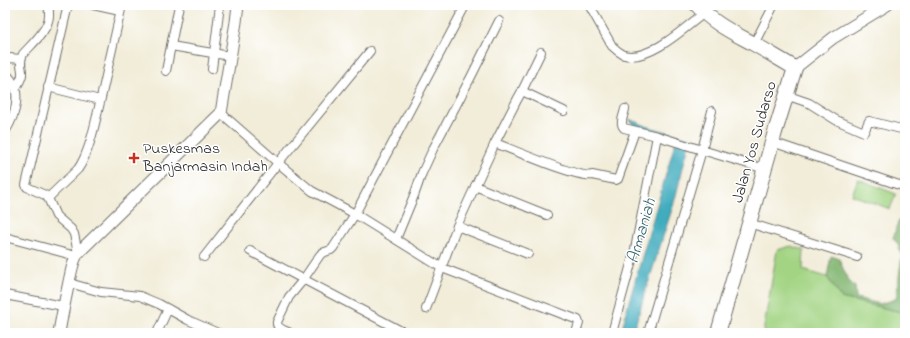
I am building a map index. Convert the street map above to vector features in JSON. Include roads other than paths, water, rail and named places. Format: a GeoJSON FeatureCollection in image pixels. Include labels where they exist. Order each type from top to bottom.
{"type":"FeatureCollection","features":[{"type":"Feature","properties":{"kind":"highway"},"geometry":{"type":"LineString","coordinates":[[701,9],[721,26],[795,68]]}},
{"type":"Feature","properties":{"kind":"highway","name":"Jalan Yos Sudarso"},"geometry":{"type":"LineString","coordinates":[[718,333],[772,142],[795,68]]}},
{"type":"Feature","properties":{"kind":"street"},"geometry":{"type":"LineString","coordinates":[[5,132],[11,123],[14,114],[16,104],[16,88],[22,76],[20,64],[21,59],[23,54],[44,30],[48,22],[48,5]]}},
{"type":"Feature","properties":{"kind":"street"},"geometry":{"type":"LineString","coordinates":[[59,333],[63,306],[77,254],[73,232],[56,216],[48,198],[27,187],[26,185],[68,5]]}},
{"type":"Feature","properties":{"kind":"street"},"geometry":{"type":"LineString","coordinates":[[48,198],[82,163],[86,155],[95,124],[121,8],[93,5]]}},
{"type":"Feature","properties":{"kind":"street"},"geometry":{"type":"LineString","coordinates":[[166,71],[180,5]]}},
{"type":"Feature","properties":{"kind":"street"},"geometry":{"type":"LineString","coordinates":[[212,69],[220,5]]}},
{"type":"Feature","properties":{"kind":"street"},"geometry":{"type":"LineString","coordinates":[[77,254],[221,113],[238,5]]}},
{"type":"Feature","properties":{"kind":"street"},"geometry":{"type":"LineString","coordinates":[[589,5],[612,46],[624,55],[631,56],[650,52],[663,45],[701,9]]}},
{"type":"Feature","properties":{"kind":"street"},"geometry":{"type":"LineString","coordinates":[[754,44],[774,5]]}},
{"type":"Feature","properties":{"kind":"street","name":"Jalan Yos Sudarso"},"geometry":{"type":"LineString","coordinates":[[795,68],[833,38],[887,5]]}},
{"type":"Feature","properties":{"kind":"street"},"geometry":{"type":"LineString","coordinates":[[290,333],[278,327],[276,324],[289,297],[322,253],[333,248],[355,214],[464,8]]}},
{"type":"Feature","properties":{"kind":"street"},"geometry":{"type":"LineString","coordinates":[[396,239],[422,173],[499,21]]}},
{"type":"Feature","properties":{"kind":"street"},"geometry":{"type":"LineString","coordinates":[[171,46],[230,56]]}},
{"type":"Feature","properties":{"kind":"street"},"geometry":{"type":"LineString","coordinates":[[204,257],[278,163],[370,52]]}},
{"type":"Feature","properties":{"kind":"street"},"geometry":{"type":"LineString","coordinates":[[426,309],[457,226],[495,143],[541,52]]}},
{"type":"Feature","properties":{"kind":"street"},"geometry":{"type":"LineString","coordinates":[[5,60],[9,58],[21,59]]}},
{"type":"Feature","properties":{"kind":"street"},"geometry":{"type":"LineString","coordinates":[[5,73],[16,88]]}},
{"type":"Feature","properties":{"kind":"street"},"geometry":{"type":"LineString","coordinates":[[48,87],[100,100]]}},
{"type":"Feature","properties":{"kind":"street"},"geometry":{"type":"LineString","coordinates":[[522,91],[564,111]]}},
{"type":"Feature","properties":{"kind":"street"},"geometry":{"type":"LineString","coordinates":[[786,95],[809,103],[836,120],[864,132],[869,121],[905,130]]}},
{"type":"Feature","properties":{"kind":"street"},"geometry":{"type":"LineString","coordinates":[[625,109],[622,125],[626,128],[765,169]]}},
{"type":"Feature","properties":{"kind":"street"},"geometry":{"type":"LineString","coordinates":[[648,333],[712,111]]}},
{"type":"Feature","properties":{"kind":"street"},"geometry":{"type":"LineString","coordinates":[[221,113],[312,191],[355,214],[442,268],[578,320],[576,333]]}},
{"type":"Feature","properties":{"kind":"street"},"geometry":{"type":"LineString","coordinates":[[495,143],[578,174],[616,180],[618,179],[634,131]]}},
{"type":"Feature","properties":{"kind":"street"},"geometry":{"type":"LineString","coordinates":[[612,333],[635,249],[656,136]]}},
{"type":"Feature","properties":{"kind":"street"},"geometry":{"type":"LineString","coordinates":[[772,142],[905,187]]}},
{"type":"Feature","properties":{"kind":"street"},"geometry":{"type":"LineString","coordinates":[[475,186],[547,215]]}},
{"type":"Feature","properties":{"kind":"street"},"geometry":{"type":"LineString","coordinates":[[749,223],[857,257]]}},
{"type":"Feature","properties":{"kind":"street"},"geometry":{"type":"LineString","coordinates":[[457,226],[528,254]]}},
{"type":"Feature","properties":{"kind":"street"},"geometry":{"type":"LineString","coordinates":[[5,237],[77,254]]}},
{"type":"Feature","properties":{"kind":"street"},"geometry":{"type":"LineString","coordinates":[[250,251],[406,333]]}},
{"type":"Feature","properties":{"kind":"street"},"geometry":{"type":"LineString","coordinates":[[69,283],[101,292],[140,296],[218,333]]}},
{"type":"Feature","properties":{"kind":"street"},"geometry":{"type":"LineString","coordinates":[[5,295],[63,306]]}},
{"type":"Feature","properties":{"kind":"street"},"geometry":{"type":"LineString","coordinates":[[157,333],[168,309]]}},
{"type":"Feature","properties":{"kind":"water"},"geometry":{"type":"Polygon","coordinates":[[[629,119],[649,127],[699,141],[698,146],[689,144],[674,203],[633,333],[621,333],[676,140],[634,127],[629,119]]]}},
{"type":"Feature","properties":{"kind":"place","name":"Puskesmas Banjarmasin Indah"},"geometry":{"type":"Point","coordinates":[134,158]}},
{"type":"Feature","properties":{"kind":"water label","name":"Armaniah"},"geometry":{"type":"Point","coordinates":[642,231]}}]}
